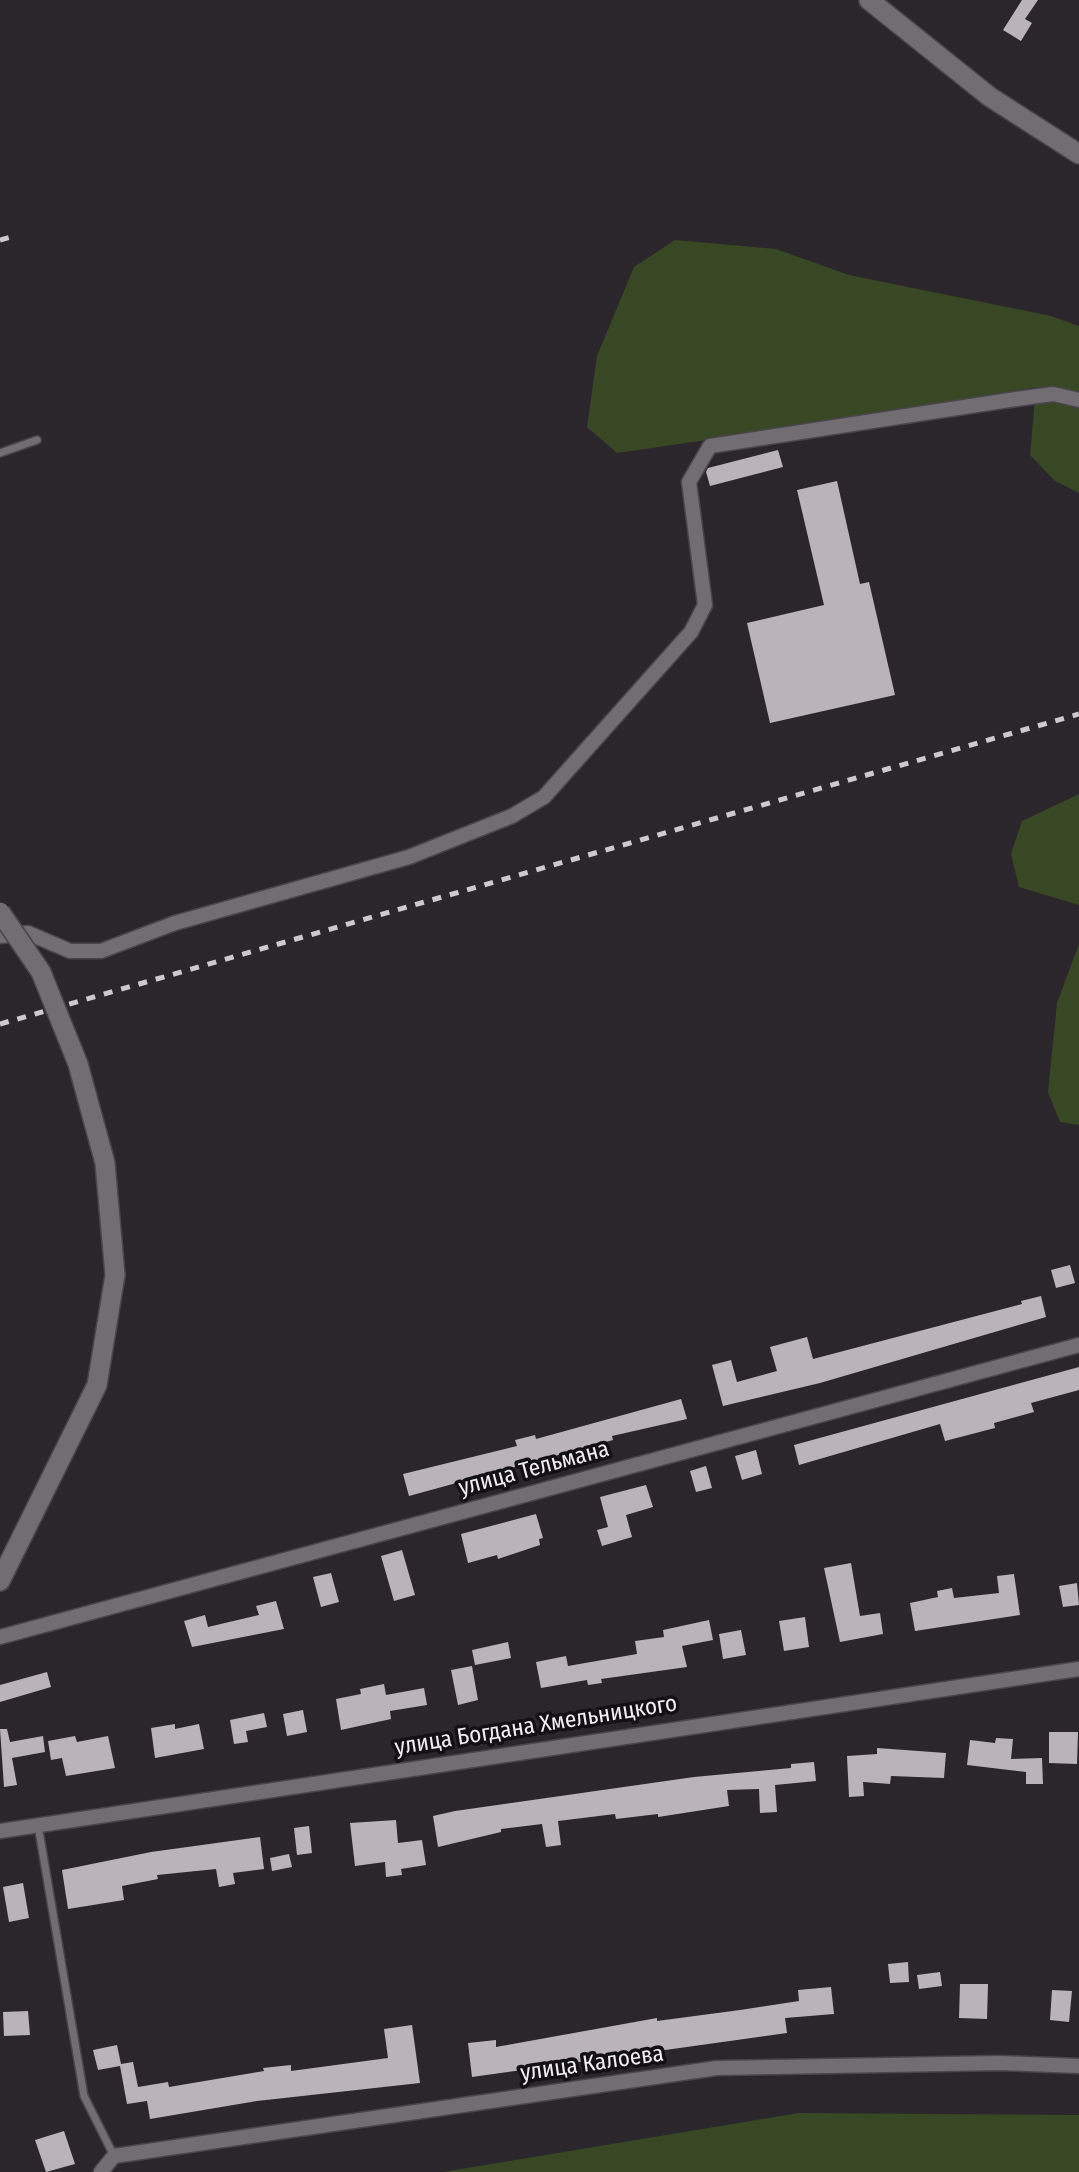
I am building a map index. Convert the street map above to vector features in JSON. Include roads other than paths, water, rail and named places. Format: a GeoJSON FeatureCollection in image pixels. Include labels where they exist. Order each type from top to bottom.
{"type":"FeatureCollection","features":[{"type":"Feature","properties":{"kind":"street"},"geometry":{"type":"LineString","coordinates":[[869,0],[990,97],[1079,154]]}},
{"type":"Feature","properties":{"kind":"street"},"geometry":{"type":"LineString","coordinates":[[0,936],[28,933],[70,951],[101,951],[175,923],[410,857],[512,816],[544,797],[691,632],[705,605],[689,482],[710,446],[1053,394],[1079,400]]}},
{"type":"Feature","properties":{"kind":"street"},"geometry":{"type":"LineString","coordinates":[[0,912],[41,972],[78,1064],[104,1163],[115,1275],[97,1385],[0,1581]]}},
{"type":"Feature","properties":{"kind":"street","name":"улица Тельмана"},"geometry":{"type":"LineString","coordinates":[[0,1637],[1079,1345]]}},
{"type":"Feature","properties":{"kind":"street","name":"улица Богдана Хмельницкого"},"geometry":{"type":"LineString","coordinates":[[0,1830],[1079,1669]]}},
{"type":"Feature","properties":{"kind":"street","name":"улица Калоева"},"geometry":{"type":"LineString","coordinates":[[114,2156],[718,2068],[1001,2063],[1079,2066]]}},
{"type":"Feature","properties":{"kind":"street"},"geometry":{"type":"LineString","coordinates":[[101,2172],[114,2156]]}},
{"type":"Feature","properties":{"kind":"lane"},"geometry":{"type":"LineString","coordinates":[[0,453],[37,440]]}},
{"type":"Feature","properties":{"kind":"lane"},"geometry":{"type":"LineString","coordinates":[[38,1824],[84,2096],[114,2156]]}},
{"type":"Feature","properties":{"kind":"railway"},"geometry":{"type":"LineString","coordinates":[[0,240],[15,236]]}},
{"type":"Feature","properties":{"kind":"railway"},"geometry":{"type":"LineString","coordinates":[[0,1024],[1079,714]]}}]}
